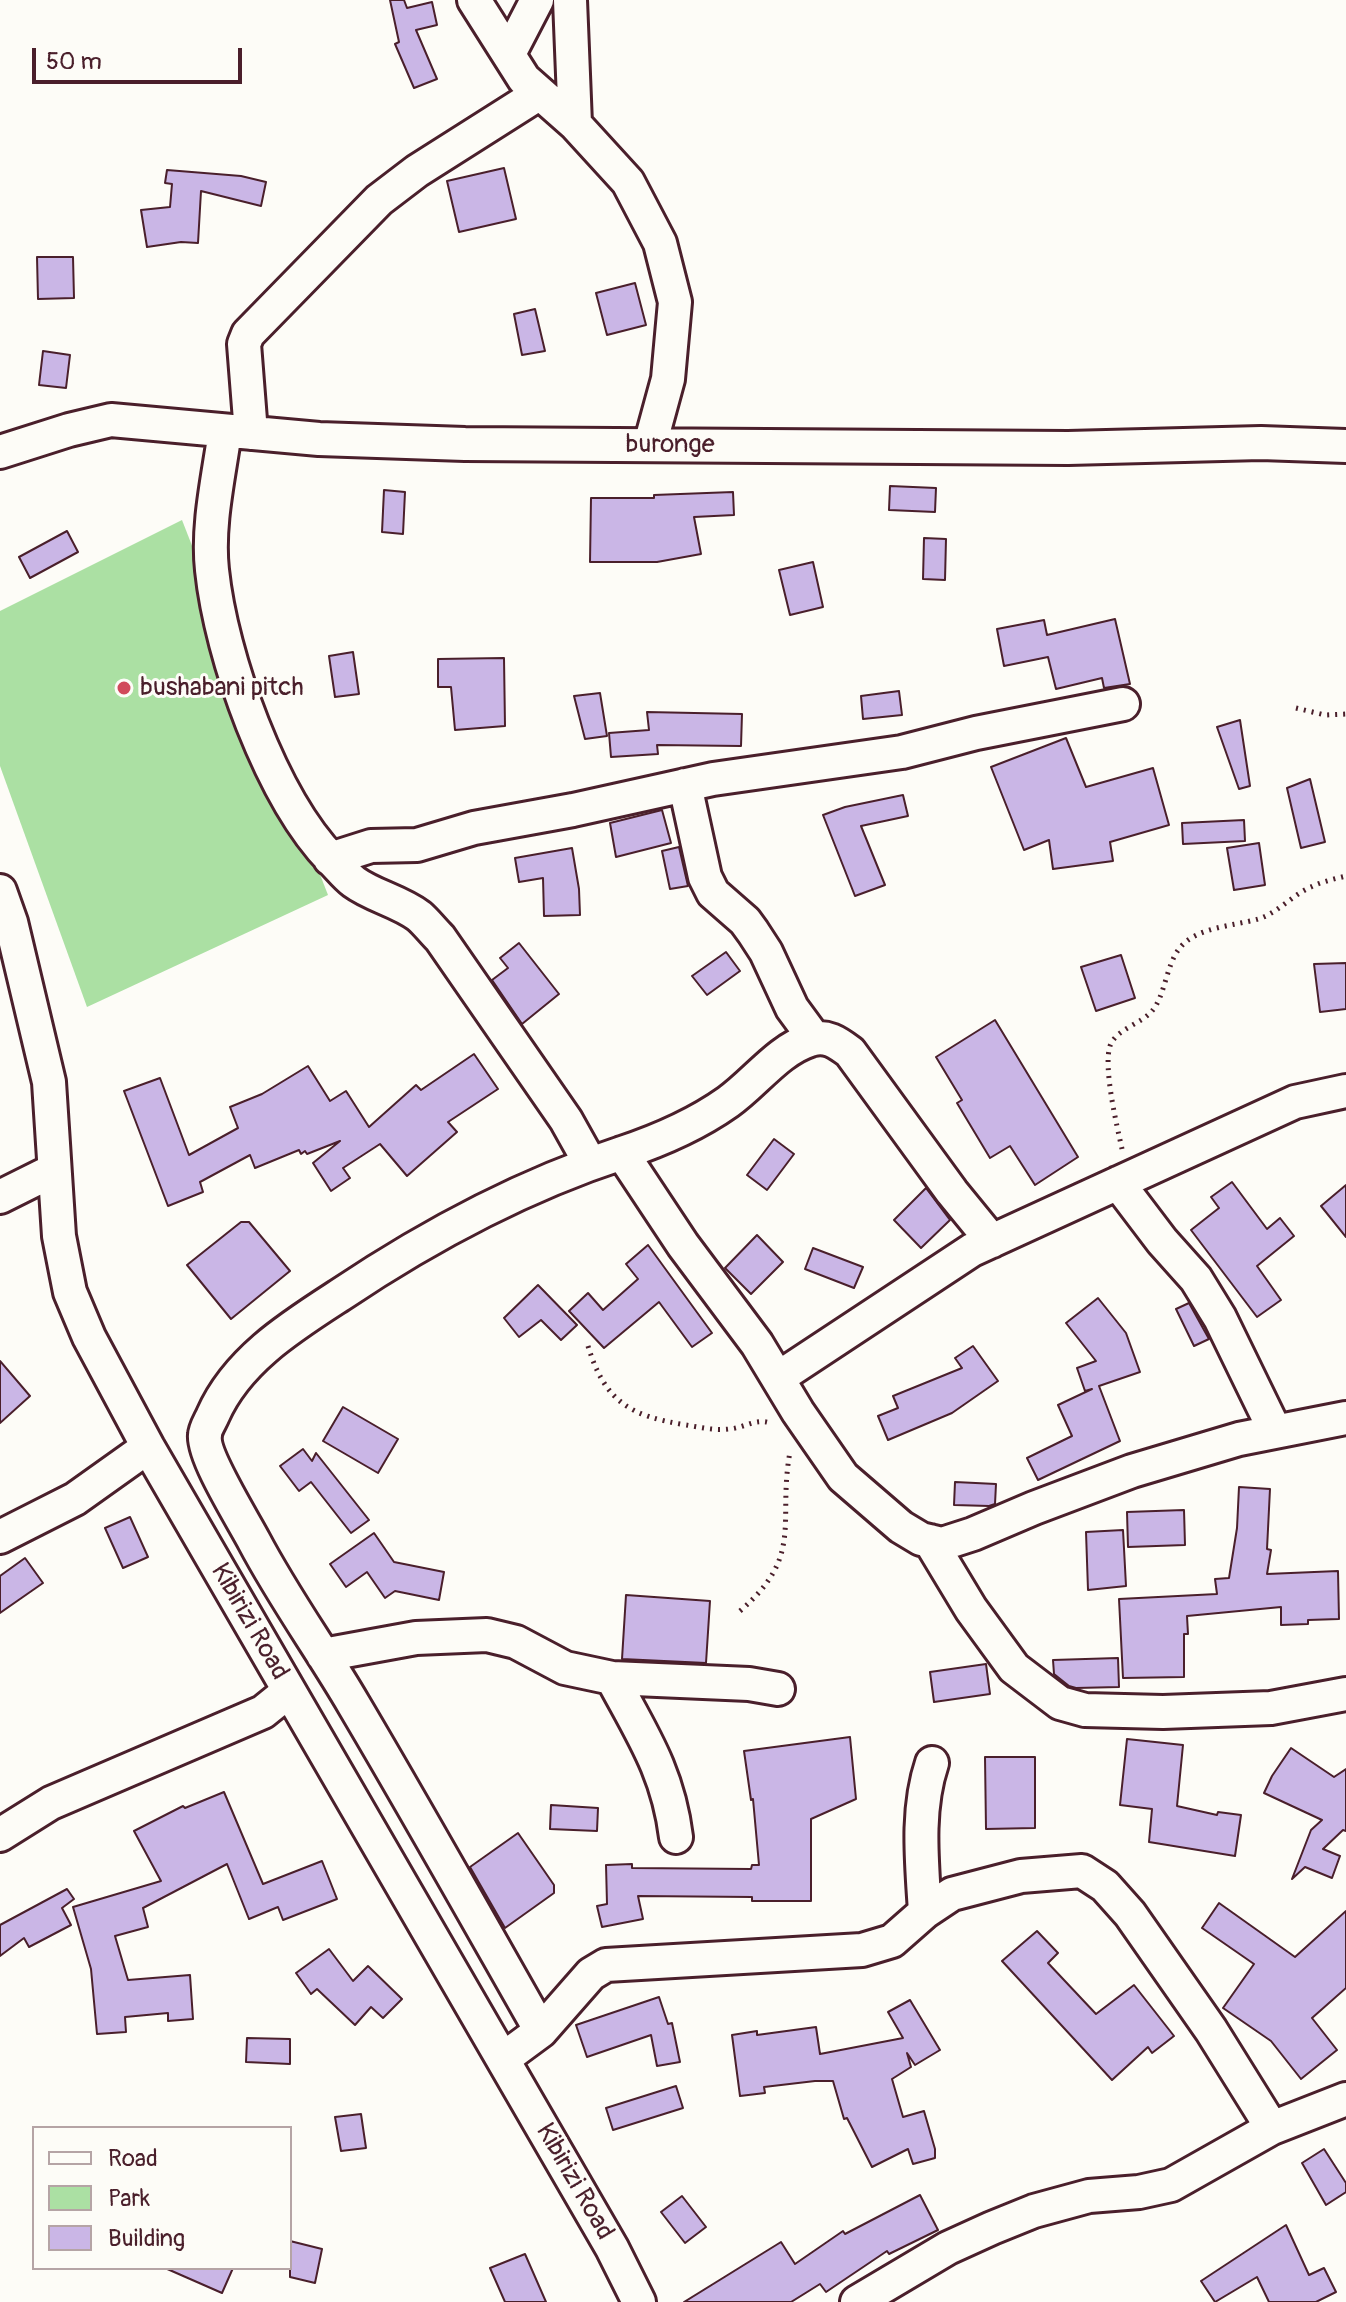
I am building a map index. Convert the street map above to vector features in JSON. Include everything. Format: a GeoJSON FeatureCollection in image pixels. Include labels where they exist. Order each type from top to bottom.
{"type":"FeatureCollection","features":[{"type":"Feature","properties":{"kind":"street"},"geometry":{"type":"LineString","coordinates":[[474,0],[524,79],[575,124],[628,182],[660,243],[675,302],[668,379],[650,445]]}},
{"type":"Feature","properties":{"kind":"street"},"geometry":{"type":"LineString","coordinates":[[509,54],[537,0]]}},
{"type":"Feature","properties":{"kind":"street"},"geometry":{"type":"LineString","coordinates":[[570,0],[575,124]]}},
{"type":"Feature","properties":{"kind":"street"},"geometry":{"type":"LineString","coordinates":[[540,93],[444,153],[379,200],[248,334],[238,432],[213,527],[212,568],[232,667],[250,717],[277,776],[308,831],[330,859],[355,883],[387,897],[418,916],[440,938],[566,1120],[590,1163]]}},
{"type":"Feature","properties":{"kind":"street","name":"buronge"},"geometry":{"type":"LineString","coordinates":[[0,452],[111,420],[319,439],[450,444],[1068,448],[1261,443],[1346,446]]}},
{"type":"Feature","properties":{"kind":"street"},"geometry":{"type":"LineString","coordinates":[[330,859],[371,846],[417,845],[474,828],[685,785],[902,752],[976,733],[1123,704]]}},
{"type":"Feature","properties":{"kind":"street"},"geometry":{"type":"LineString","coordinates":[[685,785],[705,877],[713,893],[753,932],[766,952],[792,1008],[814,1038]]}},
{"type":"Feature","properties":{"kind":"street","name":"Kibirizi Road"},"geometry":{"type":"LineString","coordinates":[[0,891],[9,956],[49,1082],[59,1236],[70,1292],[89,1337],[148,1447],[612,2248],[639,2302]]}},
{"type":"Feature","properties":{"kind":"street"},"geometry":{"type":"LineString","coordinates":[[541,2031],[399,1782],[277,1583],[212,1462],[204,1436],[218,1404],[245,1366],[299,1322],[391,1261],[442,1230],[590,1163],[622,1153],[703,1117],[728,1102],[787,1053],[814,1038],[833,1040],[850,1052],[952,1192],[992,1241]]}},
{"type":"Feature","properties":{"kind":"street"},"geometry":{"type":"LineString","coordinates":[[778,1378],[972,1250],[1295,1102],[1346,1091]]}},
{"type":"Feature","properties":{"kind":"street"},"geometry":{"type":"LineString","coordinates":[[622,1153],[683,1245],[757,1344],[778,1378],[796,1422],[843,1477],[901,1527],[930,1541],[942,1544],[973,1534],[1132,1471],[1239,1439],[1346,1418]]}},
{"type":"Feature","properties":{"kind":"street"},"geometry":{"type":"LineString","coordinates":[[0,1197],[54,1170]]}},
{"type":"Feature","properties":{"kind":"street"},"geometry":{"type":"LineString","coordinates":[[1124,1180],[1162,1241],[1196,1279],[1220,1318],[1275,1431]]}},
{"type":"Feature","properties":{"kind":"street"},"geometry":{"type":"LineString","coordinates":[[0,1537],[75,1499],[148,1447]]}},
{"type":"Feature","properties":{"kind":"street"},"geometry":{"type":"LineString","coordinates":[[930,1541],[971,1609],[1014,1668],[1060,1703],[1085,1710],[1163,1712],[1271,1708],[1346,1694]]}},
{"type":"Feature","properties":{"kind":"street"},"geometry":{"type":"LineString","coordinates":[[323,1655],[416,1638],[487,1635],[516,1642],[565,1668],[612,1678],[749,1684],[778,1689]]}},
{"type":"Feature","properties":{"kind":"street"},"geometry":{"type":"LineString","coordinates":[[612,1678],[664,1775],[676,1837]]}},
{"type":"Feature","properties":{"kind":"street"},"geometry":{"type":"LineString","coordinates":[[0,1835],[51,1803],[263,1712],[289,1691]]}},
{"type":"Feature","properties":{"kind":"street"},"geometry":{"type":"LineString","coordinates":[[925,1912],[921,1830],[927,1776],[932,1763]]}},
{"type":"Feature","properties":{"kind":"street"},"geometry":{"type":"LineString","coordinates":[[362,1817],[399,1782]]}},
{"type":"Feature","properties":{"kind":"street"},"geometry":{"type":"LineString","coordinates":[[503,2059],[541,2031],[591,1974],[606,1965],[862,1950],[892,1941],[925,1912],[952,1894],[1021,1876],[1082,1871],[1105,1886],[1130,1914],[1211,2030],[1272,2128]]}},
{"type":"Feature","properties":{"kind":"street"},"geometry":{"type":"LineString","coordinates":[[857,2302],[948,2248],[992,2228],[1034,2211],[1089,2196],[1139,2192],[1171,2185],[1272,2128],[1346,2099]]}},
{"type":"Feature","properties":{"kind":"path"},"geometry":{"type":"LineString","coordinates":[[1296,708],[1325,715],[1346,714]]}},
{"type":"Feature","properties":{"kind":"path"},"geometry":{"type":"LineString","coordinates":[[1124,1180],[1109,1075],[1110,1045],[1123,1031],[1143,1021],[1156,1007],[1163,982],[1179,948],[1196,936],[1262,918],[1310,887],[1346,876]]}},
{"type":"Feature","properties":{"kind":"path"},"geometry":{"type":"LineString","coordinates":[[588,1346],[599,1377],[609,1392],[631,1410],[656,1420],[729,1429],[762,1421],[796,1422],[786,1475],[784,1550],[770,1579],[740,1611]]}},
{"type":"Feature","properties":{"kind":"green space","name":"bushabani pitch"},"geometry":{"type":"Polygon","coordinates":[[[182,520],[328,895],[87,1007],[0,766],[0,611],[182,520]]]}},
{"type":"Feature","properties":{"kind":"building"},"geometry":{"type":"Polygon","coordinates":[[[390,0],[404,0],[407,8],[432,2],[437,25],[416,30],[437,79],[414,88],[395,44],[399,42],[390,0]]]}},
{"type":"Feature","properties":{"kind":"building"},"geometry":{"type":"Polygon","coordinates":[[[504,168],[516,219],[459,232],[447,181],[504,168]]]}},
{"type":"Feature","properties":{"kind":"building"},"geometry":{"type":"Polygon","coordinates":[[[167,170],[241,176],[266,182],[261,206],[201,191],[198,243],[147,247],[141,210],[170,207],[172,184],[165,183],[167,170]]]}},
{"type":"Feature","properties":{"kind":"building"},"geometry":{"type":"Polygon","coordinates":[[[37,257],[73,257],[74,298],[38,299],[37,257]]]}},
{"type":"Feature","properties":{"kind":"building"},"geometry":{"type":"Polygon","coordinates":[[[635,283],[646,325],[607,335],[596,293],[635,283]]]}},
{"type":"Feature","properties":{"kind":"building"},"geometry":{"type":"Polygon","coordinates":[[[535,309],[545,351],[522,355],[514,314],[535,309]]]}},
{"type":"Feature","properties":{"kind":"building"},"geometry":{"type":"Polygon","coordinates":[[[43,351],[70,355],[66,388],[39,385],[43,351]]]}},
{"type":"Feature","properties":{"kind":"building"},"geometry":{"type":"Polygon","coordinates":[[[890,486],[936,488],[935,512],[889,510],[890,486]]]}},
{"type":"Feature","properties":{"kind":"building"},"geometry":{"type":"Polygon","coordinates":[[[384,490],[405,492],[403,534],[382,532],[384,490]]]}},
{"type":"Feature","properties":{"kind":"building"},"geometry":{"type":"Polygon","coordinates":[[[733,492],[734,515],[694,517],[701,554],[657,562],[590,562],[591,498],[654,498],[654,495],[733,492]]]}},
{"type":"Feature","properties":{"kind":"building"},"geometry":{"type":"Polygon","coordinates":[[[67,531],[78,552],[30,578],[19,557],[67,531]]]}},
{"type":"Feature","properties":{"kind":"building"},"geometry":{"type":"Polygon","coordinates":[[[924,538],[946,539],[945,580],[923,579],[924,538]]]}},
{"type":"Feature","properties":{"kind":"building"},"geometry":{"type":"Polygon","coordinates":[[[813,562],[823,607],[790,615],[779,570],[813,562]]]}},
{"type":"Feature","properties":{"kind":"building"},"geometry":{"type":"Polygon","coordinates":[[[1115,619],[1130,684],[1104,688],[1102,678],[1056,689],[1048,657],[1004,666],[997,629],[1044,620],[1047,635],[1115,619]]]}},
{"type":"Feature","properties":{"kind":"building"},"geometry":{"type":"Polygon","coordinates":[[[353,652],[359,694],[335,697],[329,656],[353,652]]]}},
{"type":"Feature","properties":{"kind":"building"},"geometry":{"type":"Polygon","coordinates":[[[504,658],[505,726],[455,730],[451,687],[438,687],[438,659],[504,658]]]}},
{"type":"Feature","properties":{"kind":"building"},"geometry":{"type":"Polygon","coordinates":[[[899,691],[902,715],[863,719],[861,696],[899,691]]]}},
{"type":"Feature","properties":{"kind":"building"},"geometry":{"type":"Polygon","coordinates":[[[600,693],[607,736],[585,739],[574,696],[600,693]]]}},
{"type":"Feature","properties":{"kind":"building"},"geometry":{"type":"Polygon","coordinates":[[[647,712],[742,714],[741,746],[657,745],[658,754],[611,757],[609,733],[649,730],[647,712]]]}},
{"type":"Feature","properties":{"kind":"building"},"geometry":{"type":"Polygon","coordinates":[[[1240,720],[1250,786],[1239,789],[1217,727],[1240,720]]]}},
{"type":"Feature","properties":{"kind":"building"},"geometry":{"type":"Polygon","coordinates":[[[1066,738],[1086,787],[1153,768],[1169,825],[1110,842],[1113,861],[1053,869],[1049,840],[1024,850],[991,767],[1066,738]]]}},
{"type":"Feature","properties":{"kind":"building"},"geometry":{"type":"Polygon","coordinates":[[[1310,779],[1325,842],[1301,848],[1287,788],[1310,779]]]}},
{"type":"Feature","properties":{"kind":"building"},"geometry":{"type":"Polygon","coordinates":[[[903,795],[908,816],[861,826],[885,885],[855,896],[823,815],[845,807],[903,795]]]}},
{"type":"Feature","properties":{"kind":"building"},"geometry":{"type":"Polygon","coordinates":[[[662,810],[671,843],[616,857],[610,823],[662,810]]]}},
{"type":"Feature","properties":{"kind":"building"},"geometry":{"type":"Polygon","coordinates":[[[1244,820],[1245,841],[1183,844],[1182,823],[1244,820]]]}},
{"type":"Feature","properties":{"kind":"building"},"geometry":{"type":"Polygon","coordinates":[[[1259,843],[1265,885],[1234,890],[1227,848],[1259,843]]]}},
{"type":"Feature","properties":{"kind":"building"},"geometry":{"type":"Polygon","coordinates":[[[679,847],[688,886],[670,889],[662,851],[679,847]]]}},
{"type":"Feature","properties":{"kind":"building"},"geometry":{"type":"Polygon","coordinates":[[[572,848],[580,915],[544,916],[543,878],[519,882],[515,858],[572,848]]]}},
{"type":"Feature","properties":{"kind":"building"},"geometry":{"type":"Polygon","coordinates":[[[519,943],[559,994],[522,1024],[492,980],[508,968],[500,958],[519,943]]]}},
{"type":"Feature","properties":{"kind":"building"},"geometry":{"type":"Polygon","coordinates":[[[726,952],[740,971],[707,995],[692,976],[726,952]]]}},
{"type":"Feature","properties":{"kind":"building"},"geometry":{"type":"Polygon","coordinates":[[[1121,955],[1135,998],[1096,1011],[1081,967],[1121,955]]]}},
{"type":"Feature","properties":{"kind":"building"},"geometry":{"type":"Polygon","coordinates":[[[1346,963],[1346,1009],[1320,1012],[1314,964],[1346,963]]]}},
{"type":"Feature","properties":{"kind":"building"},"geometry":{"type":"Polygon","coordinates":[[[995,1020],[1078,1157],[1035,1185],[1010,1146],[990,1158],[957,1103],[962,1100],[936,1057],[995,1020]]]}},
{"type":"Feature","properties":{"kind":"building"},"geometry":{"type":"Polygon","coordinates":[[[474,1054],[498,1089],[448,1122],[457,1132],[407,1176],[380,1144],[343,1168],[350,1178],[331,1191],[313,1163],[340,1141],[307,1154],[305,1151],[301,1154],[299,1150],[255,1168],[250,1155],[200,1182],[203,1192],[168,1206],[124,1091],[160,1078],[189,1155],[238,1128],[230,1107],[262,1094],[308,1066],[330,1101],[346,1091],[369,1127],[416,1085],[421,1090],[474,1054]]]}},
{"type":"Feature","properties":{"kind":"building"},"geometry":{"type":"Polygon","coordinates":[[[774,1139],[794,1154],[767,1190],[747,1175],[774,1139]]]}},
{"type":"Feature","properties":{"kind":"building"},"geometry":{"type":"Polygon","coordinates":[[[1232,1182],[1267,1229],[1280,1218],[1294,1236],[1257,1266],[1281,1300],[1257,1317],[1191,1230],[1219,1208],[1211,1197],[1232,1182]]]}},
{"type":"Feature","properties":{"kind":"building"},"geometry":{"type":"Polygon","coordinates":[[[1346,1185],[1346,1237],[1321,1206],[1346,1185]]]}},
{"type":"Feature","properties":{"kind":"building"},"geometry":{"type":"Polygon","coordinates":[[[926,1188],[950,1220],[921,1248],[894,1220],[926,1188]]]}},
{"type":"Feature","properties":{"kind":"building"},"geometry":{"type":"Polygon","coordinates":[[[241,1222],[249,1222],[290,1271],[231,1319],[187,1265],[241,1222]]]}},
{"type":"Feature","properties":{"kind":"building"},"geometry":{"type":"Polygon","coordinates":[[[757,1235],[783,1262],[751,1294],[725,1268],[757,1235]]]}},
{"type":"Feature","properties":{"kind":"building"},"geometry":{"type":"Polygon","coordinates":[[[648,1245],[712,1333],[692,1347],[659,1302],[604,1348],[569,1311],[588,1293],[603,1310],[638,1279],[626,1264],[648,1245]]]}},
{"type":"Feature","properties":{"kind":"building"},"geometry":{"type":"Polygon","coordinates":[[[813,1248],[863,1267],[854,1288],[805,1269],[813,1248]]]}},
{"type":"Feature","properties":{"kind":"building"},"geometry":{"type":"Polygon","coordinates":[[[538,1285],[577,1325],[561,1340],[541,1320],[519,1337],[504,1318],[538,1285]]]}},
{"type":"Feature","properties":{"kind":"building"},"geometry":{"type":"Polygon","coordinates":[[[1098,1298],[1126,1333],[1140,1372],[1099,1386],[1120,1441],[1038,1480],[1027,1458],[1072,1436],[1058,1405],[1092,1389],[1085,1391],[1077,1368],[1096,1361],[1066,1323],[1098,1298]]]}},
{"type":"Feature","properties":{"kind":"building"},"geometry":{"type":"Polygon","coordinates":[[[1189,1303],[1209,1339],[1194,1346],[1176,1309],[1189,1303]]]}},
{"type":"Feature","properties":{"kind":"building"},"geometry":{"type":"Polygon","coordinates":[[[973,1346],[998,1381],[952,1413],[888,1440],[878,1416],[898,1408],[893,1396],[962,1368],[955,1358],[973,1346]]]}},
{"type":"Feature","properties":{"kind":"building"},"geometry":{"type":"Polygon","coordinates":[[[0,1361],[30,1396],[0,1423],[0,1361]]]}},
{"type":"Feature","properties":{"kind":"building"},"geometry":{"type":"Polygon","coordinates":[[[343,1407],[398,1439],[378,1473],[323,1441],[343,1407]]]}},
{"type":"Feature","properties":{"kind":"building"},"geometry":{"type":"Polygon","coordinates":[[[303,1449],[312,1461],[316,1453],[369,1520],[351,1533],[311,1482],[299,1491],[280,1466],[303,1449]]]}},
{"type":"Feature","properties":{"kind":"building"},"geometry":{"type":"Polygon","coordinates":[[[955,1482],[996,1484],[995,1504],[954,1505],[955,1482]]]}},
{"type":"Feature","properties":{"kind":"building"},"geometry":{"type":"Polygon","coordinates":[[[1239,1487],[1270,1489],[1267,1549],[1271,1550],[1267,1574],[1338,1571],[1339,1619],[1281,1625],[1281,1607],[1187,1616],[1184,1677],[1123,1678],[1119,1599],[1217,1594],[1215,1579],[1229,1578],[1237,1528],[1239,1487]]]}},
{"type":"Feature","properties":{"kind":"building"},"geometry":{"type":"Polygon","coordinates":[[[1184,1510],[1185,1545],[1128,1547],[1127,1512],[1184,1510]]]}},
{"type":"Feature","properties":{"kind":"building"},"geometry":{"type":"Polygon","coordinates":[[[130,1517],[148,1557],[123,1568],[105,1528],[130,1517]]]}},
{"type":"Feature","properties":{"kind":"building"},"geometry":{"type":"Polygon","coordinates":[[[1123,1530],[1126,1586],[1088,1590],[1086,1532],[1123,1530]]]}},
{"type":"Feature","properties":{"kind":"building"},"geometry":{"type":"Polygon","coordinates":[[[374,1533],[394,1562],[444,1572],[439,1600],[395,1591],[385,1598],[367,1572],[346,1587],[330,1564],[374,1533]]]}},
{"type":"Feature","properties":{"kind":"building"},"geometry":{"type":"Polygon","coordinates":[[[25,1558],[43,1583],[0,1613],[0,1576],[25,1558]]]}},
{"type":"Feature","properties":{"kind":"building"},"geometry":{"type":"Polygon","coordinates":[[[626,1595],[710,1601],[706,1663],[622,1659],[626,1595]]]}},
{"type":"Feature","properties":{"kind":"building"},"geometry":{"type":"Polygon","coordinates":[[[1118,1658],[1119,1687],[1076,1688],[1054,1674],[1053,1660],[1118,1658]]]}},
{"type":"Feature","properties":{"kind":"building"},"geometry":{"type":"Polygon","coordinates":[[[986,1664],[990,1694],[934,1702],[930,1672],[986,1664]]]}},
{"type":"Feature","properties":{"kind":"building"},"geometry":{"type":"Polygon","coordinates":[[[850,1737],[856,1799],[811,1819],[811,1901],[638,1896],[643,1919],[602,1927],[597,1906],[607,1904],[606,1865],[751,1869],[752,1865],[759,1865],[753,1799],[744,1751],[850,1737]]]}},
{"type":"Feature","properties":{"kind":"building"},"geometry":{"type":"Polygon","coordinates":[[[1127,1739],[1183,1745],[1177,1806],[1217,1815],[1218,1812],[1241,1815],[1235,1856],[1149,1842],[1152,1809],[1120,1805],[1127,1739]]]}},
{"type":"Feature","properties":{"kind":"building"},"geometry":{"type":"Polygon","coordinates":[[[1291,1748],[1334,1777],[1346,1769],[1346,1831],[1343,1830],[1323,1849],[1340,1856],[1332,1878],[1305,1867],[1292,1879],[1311,1830],[1322,1820],[1264,1793],[1291,1748]]]}},
{"type":"Feature","properties":{"kind":"building"},"geometry":{"type":"Polygon","coordinates":[[[985,1757],[1035,1757],[1035,1828],[986,1829],[985,1757]]]}},
{"type":"Feature","properties":{"kind":"building"},"geometry":{"type":"Polygon","coordinates":[[[224,1792],[263,1884],[322,1861],[337,1899],[283,1920],[278,1907],[249,1919],[227,1864],[143,1908],[148,1927],[115,1936],[128,1980],[190,1975],[193,2019],[168,2021],[168,2013],[125,2017],[126,2032],[97,2034],[91,1969],[73,1907],[161,1881],[134,1831],[183,1806],[185,1808],[224,1792]]]}},
{"type":"Feature","properties":{"kind":"building"},"geometry":{"type":"Polygon","coordinates":[[[551,1805],[598,1808],[597,1831],[550,1829],[551,1805]]]}},
{"type":"Feature","properties":{"kind":"building"},"geometry":{"type":"Polygon","coordinates":[[[518,1833],[554,1885],[554,1893],[505,1928],[470,1867],[518,1833]]]}},
{"type":"Feature","properties":{"kind":"building"},"geometry":{"type":"Polygon","coordinates":[[[67,1889],[74,1899],[62,1908],[71,1925],[29,1947],[24,1938],[0,1956],[0,1925],[67,1889]]]}},
{"type":"Feature","properties":{"kind":"building"},"geometry":{"type":"Polygon","coordinates":[[[1219,1903],[1295,1957],[1346,1911],[1346,1988],[1312,2018],[1337,2050],[1301,2079],[1271,2041],[1223,2008],[1254,1964],[1202,1928],[1219,1903]]]}},
{"type":"Feature","properties":{"kind":"building"},"geometry":{"type":"Polygon","coordinates":[[[1037,1931],[1058,1953],[1048,1963],[1096,2014],[1134,1985],[1174,2036],[1152,2053],[1148,2047],[1112,2080],[1002,1961],[1037,1931]]]}},
{"type":"Feature","properties":{"kind":"building"},"geometry":{"type":"Polygon","coordinates":[[[329,1949],[353,1981],[368,1966],[402,1999],[383,2018],[371,2007],[355,2025],[317,1989],[311,1994],[296,1973],[329,1949]]]}},
{"type":"Feature","properties":{"kind":"building"},"geometry":{"type":"Polygon","coordinates":[[[659,1997],[668,2024],[672,2023],[680,2062],[657,2066],[651,2035],[587,2057],[576,2025],[659,1997]]]}},
{"type":"Feature","properties":{"kind":"building"},"geometry":{"type":"Polygon","coordinates":[[[910,2000],[940,2050],[915,2065],[907,2053],[911,2067],[892,2079],[903,2117],[924,2111],[935,2158],[913,2164],[908,2149],[872,2167],[847,2118],[844,2119],[833,2081],[764,2087],[765,2093],[740,2096],[732,2035],[816,2027],[820,2054],[903,2038],[888,2012],[910,2000]]]}},
{"type":"Feature","properties":{"kind":"building"},"geometry":{"type":"Polygon","coordinates":[[[247,2038],[290,2039],[290,2064],[246,2062],[247,2038]]]}},
{"type":"Feature","properties":{"kind":"building"},"geometry":{"type":"Polygon","coordinates":[[[676,2086],[683,2108],[613,2130],[606,2108],[676,2086]]]}},
{"type":"Feature","properties":{"kind":"building"},"geometry":{"type":"Polygon","coordinates":[[[361,2114],[366,2148],[341,2151],[335,2117],[361,2114]]]}},
{"type":"Feature","properties":{"kind":"building"},"geometry":{"type":"Polygon","coordinates":[[[1324,2149],[1346,2183],[1346,2192],[1326,2205],[1302,2163],[1324,2149]]]}},
{"type":"Feature","properties":{"kind":"building"},"geometry":{"type":"Polygon","coordinates":[[[920,2195],[938,2230],[889,2254],[887,2251],[826,2292],[820,2284],[791,2302],[684,2302],[781,2242],[795,2264],[843,2231],[845,2234],[920,2195]]]}},
{"type":"Feature","properties":{"kind":"building"},"geometry":{"type":"Polygon","coordinates":[[[682,2196],[706,2227],[685,2243],[661,2212],[682,2196]]]}},
{"type":"Feature","properties":{"kind":"building"},"geometry":{"type":"Polygon","coordinates":[[[1286,2225],[1309,2275],[1324,2268],[1336,2292],[1316,2302],[1269,2302],[1257,2277],[1215,2302],[1201,2281],[1286,2225]]]}},
{"type":"Feature","properties":{"kind":"building"},"geometry":{"type":"Polygon","coordinates":[[[292,2242],[322,2249],[315,2283],[290,2277],[292,2242]]]}},
{"type":"Feature","properties":{"kind":"building"},"geometry":{"type":"Polygon","coordinates":[[[525,2254],[546,2302],[505,2302],[490,2268],[525,2254]]]}},
{"type":"Feature","properties":{"kind":"building"},"geometry":{"type":"Polygon","coordinates":[[[170,2270],[232,2270],[222,2293],[170,2270]]]}},
{"type":"Feature","properties":{"kind":"place","name":"bushabani pitch"},"geometry":{"type":"Point","coordinates":[124,688]}}]}
